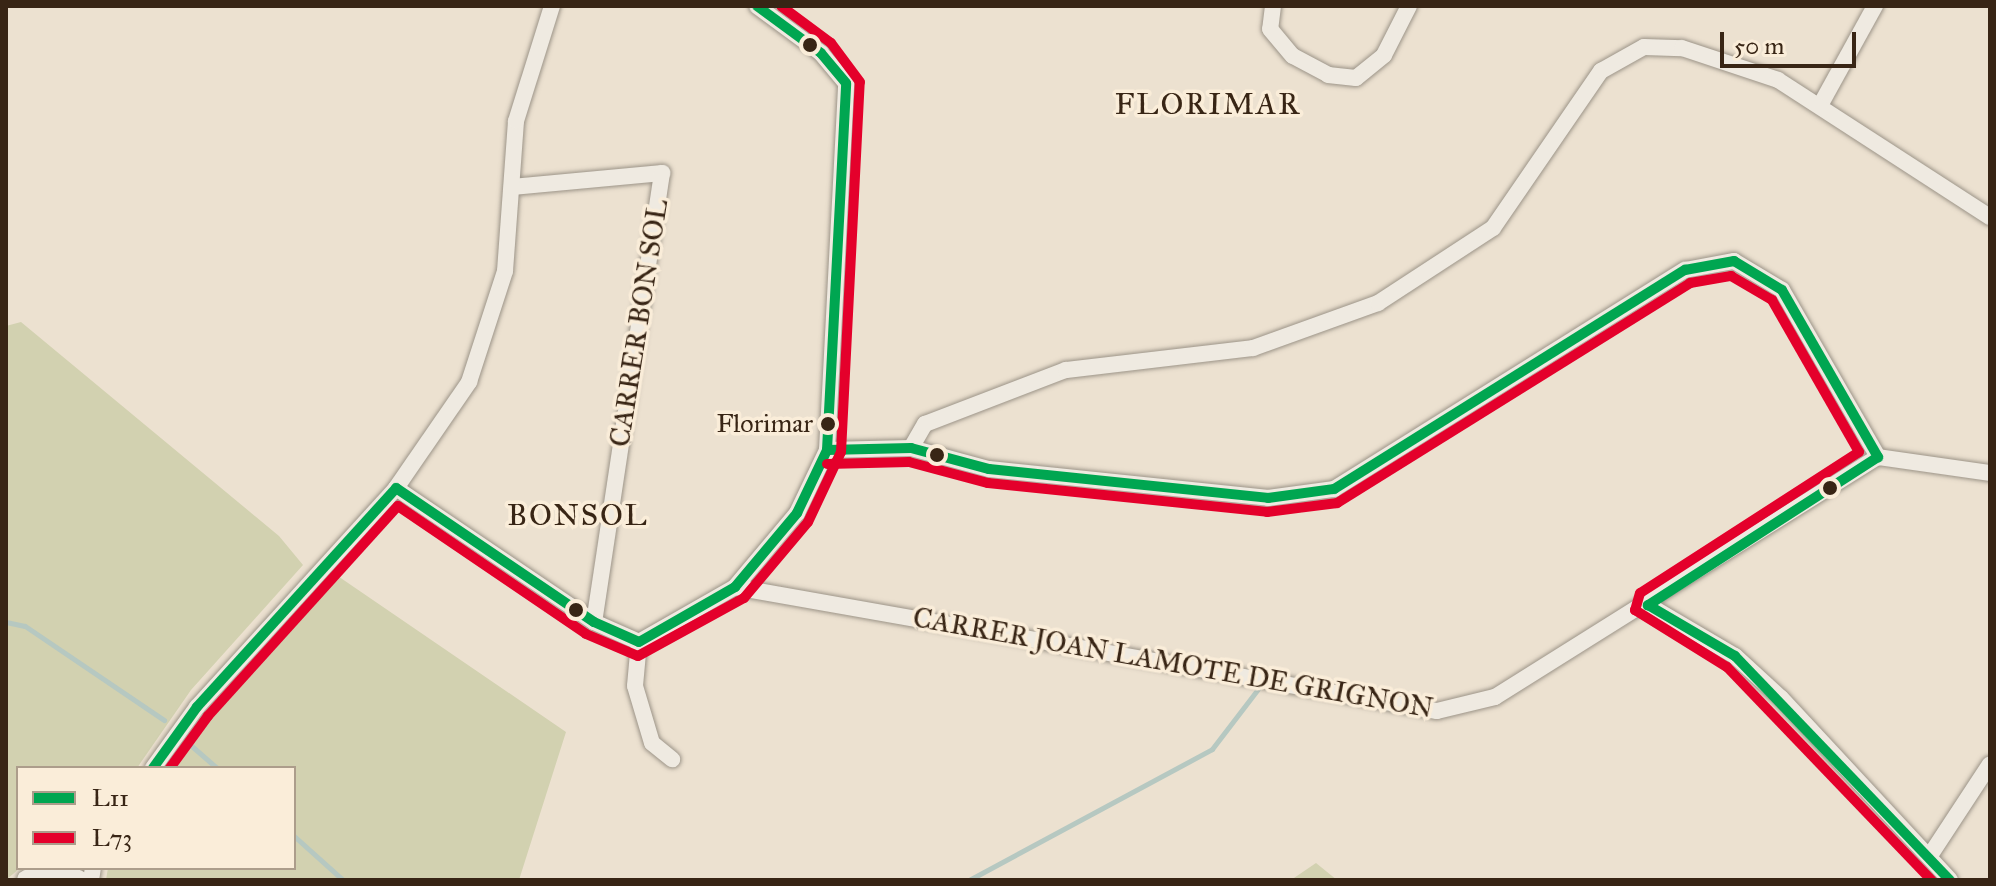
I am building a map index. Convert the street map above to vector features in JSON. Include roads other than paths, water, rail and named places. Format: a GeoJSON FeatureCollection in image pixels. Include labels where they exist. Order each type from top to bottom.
{"type":"FeatureCollection","features":[{"type":"Feature","properties":{"kind":"street"},"geometry":{"type":"LineString","coordinates":[[154,766],[197,707],[396,488],[469,382],[505,271],[516,121],[552,6]]}},
{"type":"Feature","properties":{"kind":"street"},"geometry":{"type":"LineString","coordinates":[[639,642],[735,587],[797,513],[827,450],[846,83],[821,53],[757,6]]}},
{"type":"Feature","properties":{"kind":"street"},"geometry":{"type":"LineString","coordinates":[[1273,6],[1270,29],[1293,56],[1328,75],[1356,78],[1384,55],[1409,6]]}},
{"type":"Feature","properties":{"kind":"street"},"geometry":{"type":"LineString","coordinates":[[1822,102],[1875,6]]}},
{"type":"Feature","properties":{"kind":"street"},"geometry":{"type":"LineString","coordinates":[[911,448],[925,424],[1066,370],[1253,348],[1378,303],[1502,219],[1601,71],[1619,55],[1644,47],[1682,48],[1822,102],[1990,217]]}},
{"type":"Feature","properties":{"kind":"street","name":"CARRER BON SOL"},"geometry":{"type":"LineString","coordinates":[[512,187],[662,173],[594,622]]}},
{"type":"Feature","properties":{"kind":"street"},"geometry":{"type":"LineString","coordinates":[[827,450],[911,448],[989,469],[1268,498],[1334,489],[1685,270],[1734,261],[1782,290],[1878,457],[1990,473]]}},
{"type":"Feature","properties":{"kind":"street","name":"CARRER JOAN LAMOTE DE GRIGNON"},"geometry":{"type":"LineString","coordinates":[[735,587],[1437,711],[1495,697],[1648,605],[1878,457]]}},
{"type":"Feature","properties":{"kind":"street"},"geometry":{"type":"LineString","coordinates":[[396,488],[594,622],[639,642]]}},
{"type":"Feature","properties":{"kind":"street"},"geometry":{"type":"LineString","coordinates":[[1648,605],[1735,656],[1950,880]]}},
{"type":"Feature","properties":{"kind":"street"},"geometry":{"type":"LineString","coordinates":[[639,642],[635,686],[652,743],[672,759]]}},
{"type":"Feature","properties":{"kind":"street"},"geometry":{"type":"LineString","coordinates":[[1929,857],[1990,764]]}},
{"type":"Feature","properties":{"kind":"street"},"geometry":{"type":"LineString","coordinates":[[27,880],[71,873]]}},
{"type":"Feature","properties":{"kind":"waterway"},"geometry":{"type":"LineString","coordinates":[[6,622],[25,626],[164,720]]}},
{"type":"Feature","properties":{"kind":"waterway"},"geometry":{"type":"LineString","coordinates":[[969,880],[1212,749],[1261,685]]}},
{"type":"Feature","properties":{"kind":"waterway"},"geometry":{"type":"LineString","coordinates":[[187,742],[215,766]]}},
{"type":"Feature","properties":{"kind":"waterway"},"geometry":{"type":"LineString","coordinates":[[296,838],[343,880]]}},
{"type":"Feature","properties":{"kind":"place","name":"Florimar"},"geometry":{"type":"Point","coordinates":[828,424]}},
{"type":"Feature","properties":{"kind":"district","name":"FLORIMAR"},"geometry":{"type":"Point","coordinates":[1208,104]}},
{"type":"Feature","properties":{"kind":"district","name":"BONSOL"},"geometry":{"type":"Point","coordinates":[578,515]}}]}
